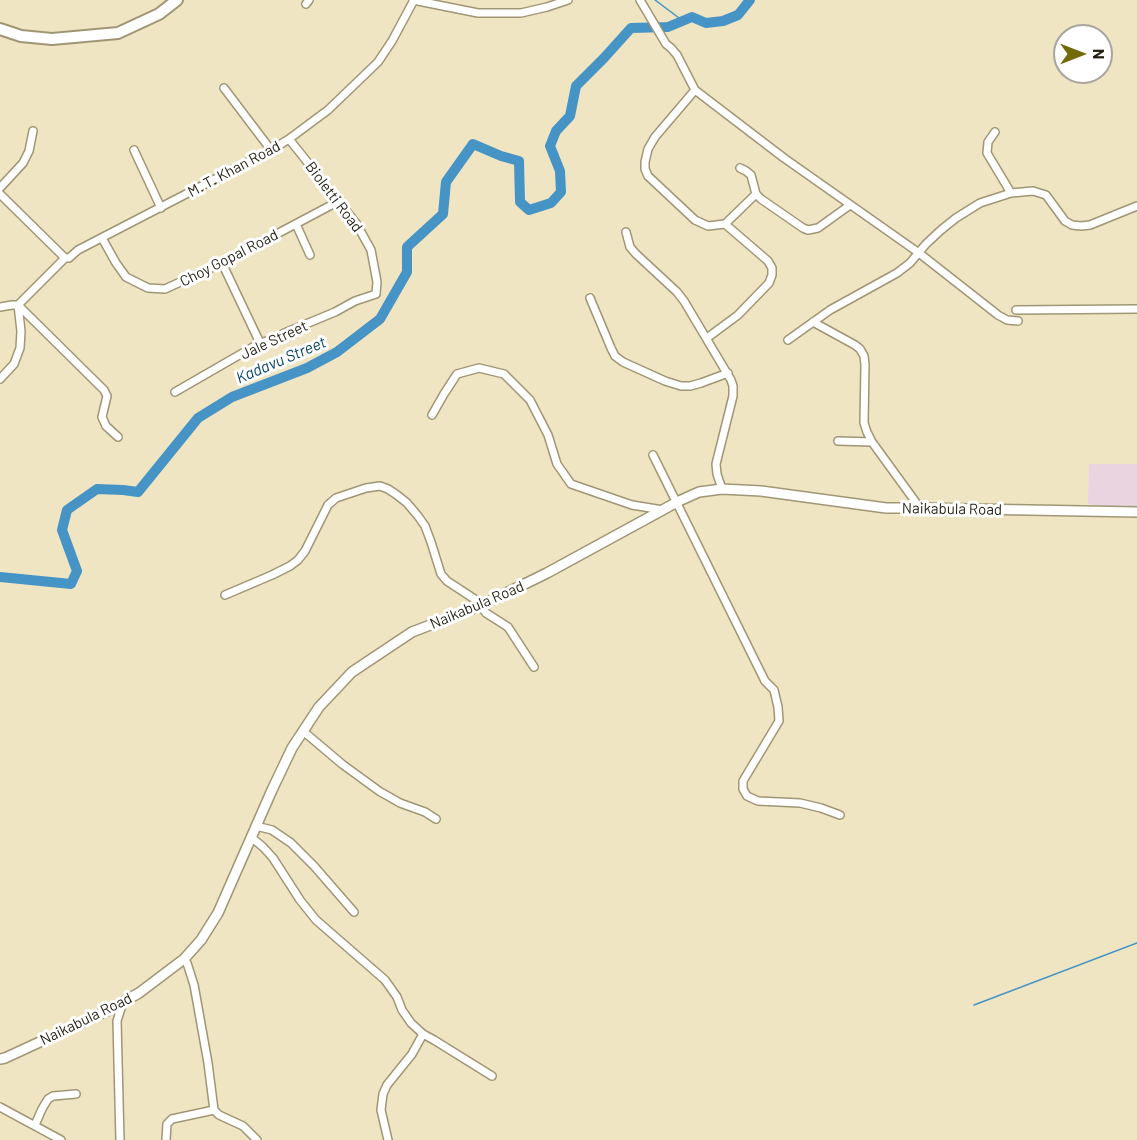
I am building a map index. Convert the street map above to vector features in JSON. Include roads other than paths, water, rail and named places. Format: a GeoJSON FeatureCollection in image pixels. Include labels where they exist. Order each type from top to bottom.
{"type":"FeatureCollection","features":[{"type":"Feature","properties":{"kind":"main road"},"geometry":{"type":"LineString","coordinates":[[0,29],[21,36],[52,39],[118,33],[159,14],[177,0]]}},
{"type":"Feature","properties":{"kind":"street"},"geometry":{"type":"LineString","coordinates":[[413,0],[478,13],[521,13],[567,0]]}},
{"type":"Feature","properties":{"kind":"street","name":"M. T. Khan Road"},"geometry":{"type":"LineString","coordinates":[[20,303],[65,258],[69,258],[78,250],[271,150],[328,110],[378,62],[392,41],[413,0]]}},
{"type":"Feature","properties":{"kind":"street"},"geometry":{"type":"LineString","coordinates":[[640,0],[666,44],[677,55],[695,90],[783,158],[919,253],[998,315],[1007,320],[1018,321]]}},
{"type":"Feature","properties":{"kind":"street"},"geometry":{"type":"LineString","coordinates":[[224,88],[271,150]]}},
{"type":"Feature","properties":{"kind":"street"},"geometry":{"type":"LineString","coordinates":[[695,90],[655,137],[646,154],[645,169],[648,176],[695,220],[708,226],[725,224],[756,194]]}},
{"type":"Feature","properties":{"kind":"street"},"geometry":{"type":"LineString","coordinates":[[0,188],[23,163],[29,151],[33,131]]}},
{"type":"Feature","properties":{"kind":"street"},"geometry":{"type":"LineString","coordinates":[[995,132],[988,142],[987,153],[1011,193]]}},
{"type":"Feature","properties":{"kind":"street","name":"Bioletti Road"},"geometry":{"type":"LineString","coordinates":[[289,139],[356,223],[370,250],[377,282],[375,294]]}},
{"type":"Feature","properties":{"kind":"street"},"geometry":{"type":"LineString","coordinates":[[134,150],[161,208]]}},
{"type":"Feature","properties":{"kind":"street"},"geometry":{"type":"LineString","coordinates":[[740,168],[751,175],[756,194],[761,199],[808,230],[818,228],[850,205]]}},
{"type":"Feature","properties":{"kind":"street"},"geometry":{"type":"LineString","coordinates":[[788,340],[830,310],[897,273],[910,263],[941,230],[980,203],[1011,193],[1033,190],[1046,195],[1065,221],[1072,225],[1082,226],[1137,206]]}},
{"type":"Feature","properties":{"kind":"street"},"geometry":{"type":"LineString","coordinates":[[0,194],[65,258]]}},
{"type":"Feature","properties":{"kind":"street","name":"Choy Gopal Road"},"geometry":{"type":"LineString","coordinates":[[102,238],[126,277],[148,288],[165,289],[222,263],[339,201]]}},
{"type":"Feature","properties":{"kind":"street"},"geometry":{"type":"LineString","coordinates":[[296,224],[310,255]]}},
{"type":"Feature","properties":{"kind":"street"},"geometry":{"type":"LineString","coordinates":[[706,338],[738,315],[769,283],[772,275],[772,268],[768,261],[725,224]]}},
{"type":"Feature","properties":{"kind":"street"},"geometry":{"type":"LineString","coordinates":[[626,232],[630,247],[684,301],[728,373],[733,386],[733,396],[717,464],[717,474],[722,489]]}},
{"type":"Feature","properties":{"kind":"street"},"geometry":{"type":"LineString","coordinates":[[222,263],[260,343]]}},
{"type":"Feature","properties":{"kind":"street","name":"Jale Street"},"geometry":{"type":"LineString","coordinates":[[176,392],[260,343],[375,294]]}},
{"type":"Feature","properties":{"kind":"street"},"geometry":{"type":"LineString","coordinates":[[590,298],[615,356],[623,362],[681,386],[701,383],[728,373]]}},
{"type":"Feature","properties":{"kind":"street"},"geometry":{"type":"LineString","coordinates":[[0,307],[20,303]]}},
{"type":"Feature","properties":{"kind":"street"},"geometry":{"type":"LineString","coordinates":[[0,379],[14,364],[20,348],[20,303]]}},
{"type":"Feature","properties":{"kind":"street"},"geometry":{"type":"LineString","coordinates":[[20,303],[104,390],[107,396],[102,417],[106,426],[118,437]]}},
{"type":"Feature","properties":{"kind":"street"},"geometry":{"type":"LineString","coordinates":[[1016,310],[1137,309]]}},
{"type":"Feature","properties":{"kind":"street"},"geometry":{"type":"LineString","coordinates":[[813,322],[860,349],[864,356],[864,423],[867,432],[920,508]]}},
{"type":"Feature","properties":{"kind":"street"},"geometry":{"type":"LineString","coordinates":[[432,415],[457,374],[479,368],[504,374],[530,400],[548,435],[557,464],[571,484],[632,505],[663,510]]}},
{"type":"Feature","properties":{"kind":"street"},"geometry":{"type":"LineString","coordinates":[[838,441],[872,442]]}},
{"type":"Feature","properties":{"kind":"street"},"geometry":{"type":"LineString","coordinates":[[653,455],[765,681],[774,690],[779,721],[743,781],[743,789],[747,796],[758,801],[800,803],[840,815]]}},
{"type":"Feature","properties":{"kind":"street"},"geometry":{"type":"LineString","coordinates":[[225,595],[272,575],[298,560],[305,551],[328,505],[336,498],[380,486],[407,503],[424,526],[441,573],[447,581],[476,600],[486,613],[508,627],[534,667]]}},
{"type":"Feature","properties":{"kind":"street","name":"Naikabula Road"},"geometry":{"type":"LineString","coordinates":[[0,1059],[107,1011],[139,993],[184,959],[201,940],[218,913],[256,826],[303,731],[319,707],[352,672],[412,632],[480,606],[547,573],[677,502],[699,492],[722,489],[761,491],[886,508],[1137,512]]}},
{"type":"Feature","properties":{"kind":"street"},"geometry":{"type":"LineString","coordinates":[[303,731],[379,791],[436,819]]}},
{"type":"Feature","properties":{"kind":"street"},"geometry":{"type":"LineString","coordinates":[[256,826],[272,830],[291,843],[354,912]]}},
{"type":"Feature","properties":{"kind":"street"},"geometry":{"type":"LineString","coordinates":[[251,837],[273,858],[316,920],[385,980],[397,997],[407,1019],[423,1034],[492,1076]]}},
{"type":"Feature","properties":{"kind":"street"},"geometry":{"type":"LineString","coordinates":[[184,959],[194,985],[214,1110],[219,1115],[243,1126],[257,1140]]}},
{"type":"Feature","properties":{"kind":"street"},"geometry":{"type":"LineString","coordinates":[[120,1140],[117,1021],[123,1002]]}},
{"type":"Feature","properties":{"kind":"street"},"geometry":{"type":"LineString","coordinates":[[388,1140],[381,1110],[383,1094],[387,1084],[412,1054],[423,1034]]}},
{"type":"Feature","properties":{"kind":"street"},"geometry":{"type":"LineString","coordinates":[[35,1125],[48,1099],[53,1096],[75,1094]]}},
{"type":"Feature","properties":{"kind":"street"},"geometry":{"type":"LineString","coordinates":[[0,1107],[61,1140]]}},
{"type":"Feature","properties":{"kind":"street"},"geometry":{"type":"LineString","coordinates":[[166,1140],[168,1124],[172,1119],[214,1110]]}},
{"type":"Feature","properties":{"kind":"waterway"},"geometry":{"type":"LineString","coordinates":[[655,0],[683,21]]}},
{"type":"Feature","properties":{"kind":"waterway","name":"Kadavu Street"},"geometry":{"type":"LineString","coordinates":[[0,577],[71,584],[77,571],[62,530],[67,510],[97,489],[138,492],[198,418],[232,397],[307,368],[337,352],[380,319],[407,272],[407,247],[443,214],[446,182],[473,144],[519,161],[520,202],[529,210],[551,203],[561,192],[560,171],[550,146],[556,131],[570,116],[576,86],[631,28],[668,27],[692,17],[706,23],[723,21],[738,15],[750,0]]}},
{"type":"Feature","properties":{"kind":"waterway"},"geometry":{"type":"LineString","coordinates":[[974,1005],[1137,943]]}}]}
